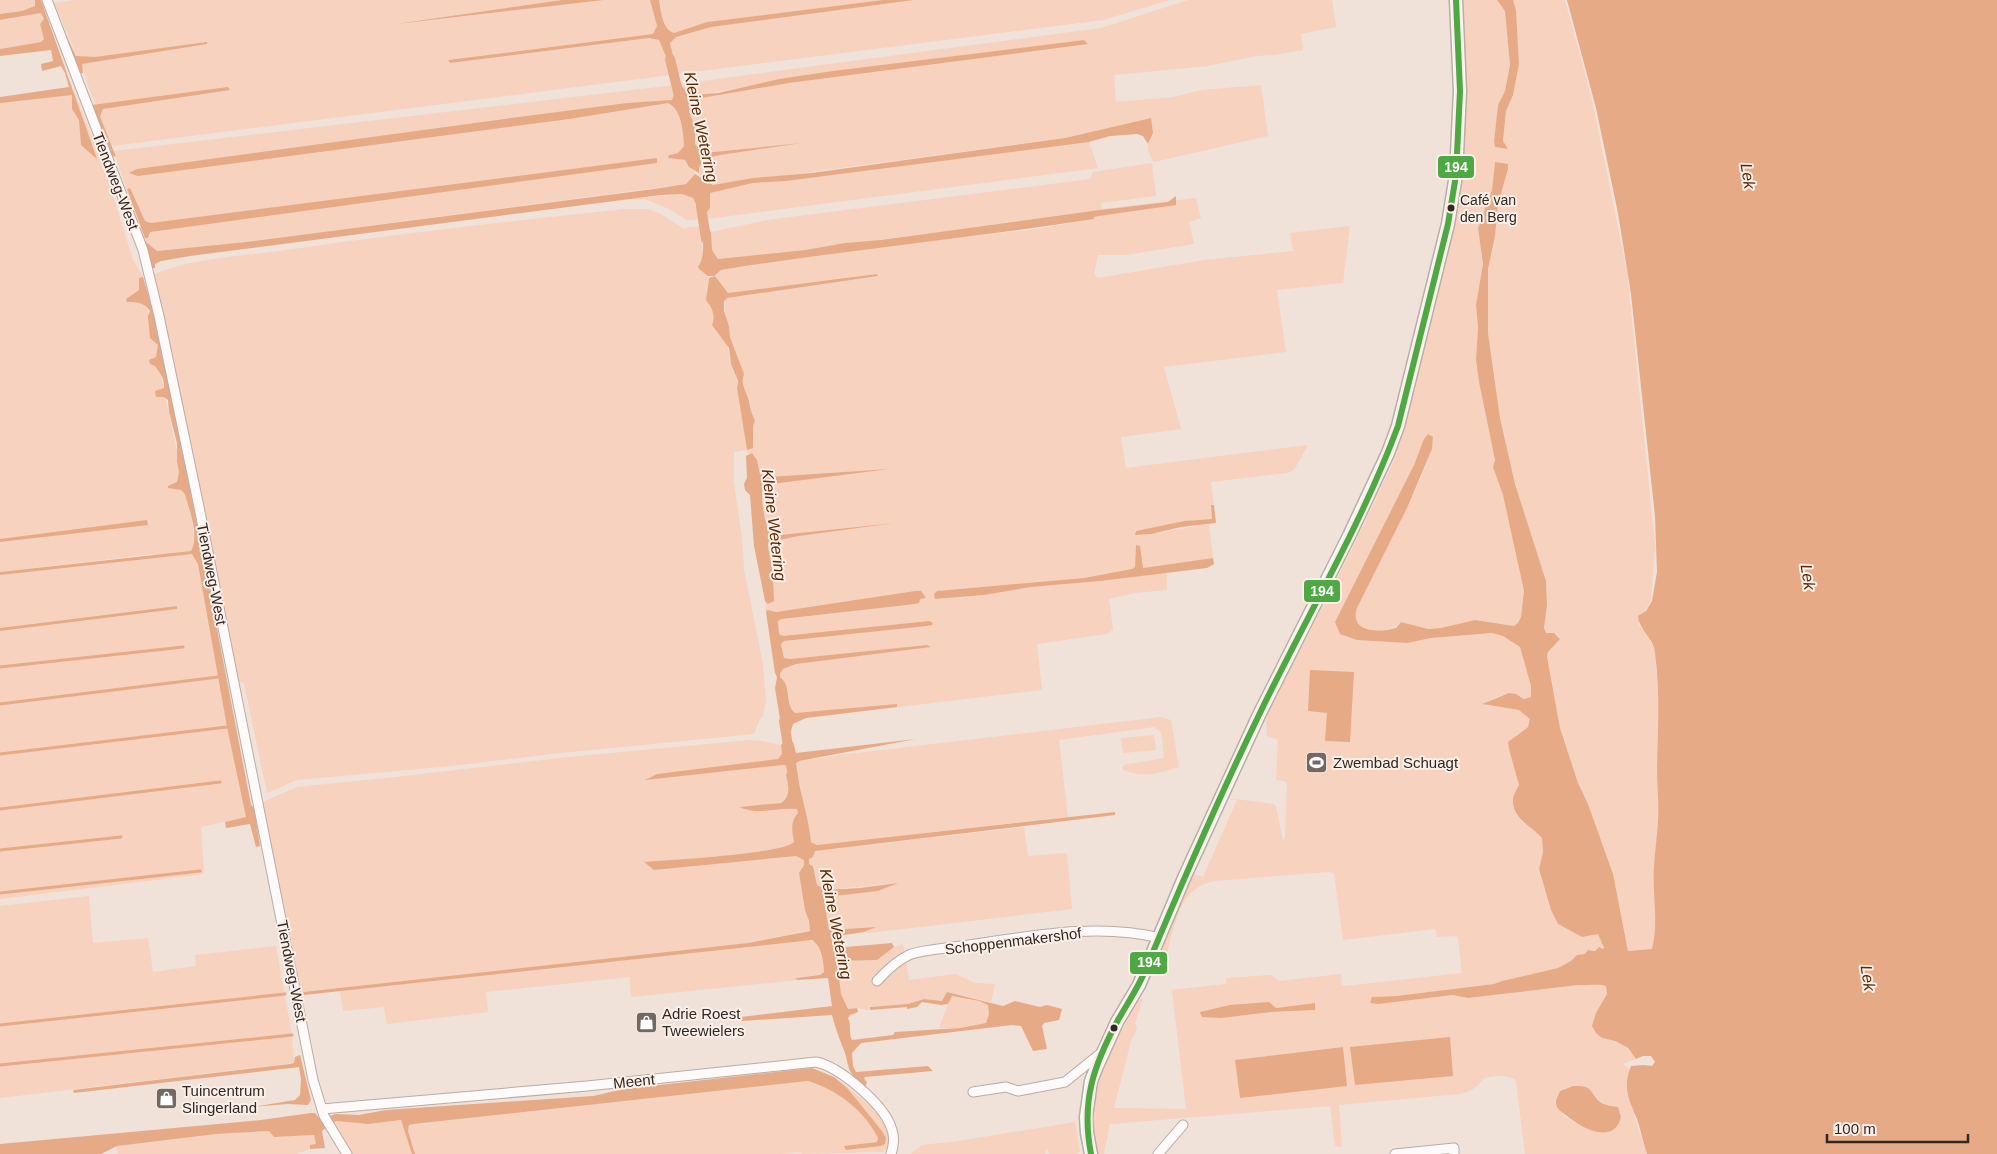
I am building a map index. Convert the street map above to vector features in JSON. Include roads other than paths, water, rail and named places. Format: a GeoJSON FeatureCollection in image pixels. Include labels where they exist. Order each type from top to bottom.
{"type":"FeatureCollection","features":[{"type":"Feature","properties":{"kind":"street","name":"Tiendweg-West"},"geometry":{"type":"LineString","coordinates":[[47,0],[143,255],[159,316],[208,550],[313,1080],[323,1113],[347,1154]]}},
{"type":"Feature","properties":{"kind":"street"},"geometry":{"type":"LineString","coordinates":[[1091,1154],[1086,1117],[1091,1081],[1104,1051],[1139,985],[1184,878],[1259,715],[1349,536],[1388,453],[1398,426],[1448,224],[1456,175],[1459,151],[1460,91],[1456,0]]}},
{"type":"Feature","properties":{"kind":"street","name":"Schoppenmakershof"},"geometry":{"type":"LineString","coordinates":[[877,981],[887,969],[910,954],[1084,931],[1118,931],[1160,938]]}},
{"type":"Feature","properties":{"kind":"street"},"geometry":{"type":"LineString","coordinates":[[973,1092],[1006,1087],[1018,1090],[1065,1082],[1104,1051]]}},
{"type":"Feature","properties":{"kind":"street","name":"Meent"},"geometry":{"type":"LineString","coordinates":[[323,1113],[816,1062],[825,1064],[845,1076],[883,1112],[892,1127],[894,1142],[892,1154]]}},
{"type":"Feature","properties":{"kind":"street"},"geometry":{"type":"LineString","coordinates":[[1158,1154],[1183,1125]]}},
{"type":"Feature","properties":{"kind":"street"},"geometry":{"type":"LineString","coordinates":[[1395,1154],[1454,1148],[1454,1154]]}},
{"type":"Feature","properties":{"kind":"water"},"geometry":{"type":"Polygon","coordinates":[[[35,0],[41,0],[97,159],[81,145],[79,120],[72,109],[72,95],[0,103],[0,97],[69,87],[61,66],[42,71],[41,64],[53,61],[51,50],[0,56],[0,49],[41,42],[44,39],[40,24],[44,19],[41,13],[0,20],[0,14],[22,11],[35,6],[35,0]]]}},
{"type":"Feature","properties":{"kind":"water"},"geometry":{"type":"Polygon","coordinates":[[[562,0],[604,0],[396,24],[562,0]]]}},
{"type":"Feature","properties":{"kind":"water"},"geometry":{"type":"Polygon","coordinates":[[[650,0],[659,0],[665,24],[674,33],[707,22],[883,0],[914,0],[711,27],[676,37],[670,43],[676,69],[672,71],[659,40],[649,38],[450,63],[448,60],[653,34],[657,26],[650,0]]]}},
{"type":"Feature","properties":{"kind":"water"},"geometry":{"type":"Polygon","coordinates":[[[1497,0],[1513,0],[1516,10],[1519,64],[1513,95],[1506,111],[1503,141],[1508,149],[1495,147],[1494,141],[1498,105],[1505,91],[1510,65],[1505,11],[1497,0]]]}},
{"type":"Feature","properties":{"kind":"water","name":"Lek"},"geometry":{"type":"Polygon","coordinates":[[[1567,0],[1997,0],[1997,1154],[1647,1154],[1629,1099],[1627,1080],[1631,1066],[1652,1066],[1655,1062],[1651,1056],[1643,1056],[1636,1059],[1628,1048],[1615,1041],[1602,1038],[1596,1033],[1592,1026],[1596,1013],[1607,994],[1606,986],[1578,985],[1468,998],[1453,995],[1378,1004],[1370,1003],[1372,997],[1396,996],[1494,984],[1558,968],[1571,961],[1577,955],[1585,954],[1588,950],[1595,951],[1599,947],[1604,948],[1598,934],[1582,937],[1558,924],[1551,910],[1539,869],[1543,852],[1542,838],[1523,822],[1514,807],[1513,800],[1519,785],[1508,742],[1528,727],[1530,719],[1519,710],[1482,704],[1509,693],[1516,694],[1524,699],[1531,697],[1531,686],[1520,647],[1503,636],[1492,633],[1431,638],[1407,643],[1357,640],[1340,634],[1335,622],[1428,434],[1433,437],[1432,449],[1407,508],[1357,608],[1357,622],[1361,627],[1374,630],[1396,628],[1401,622],[1428,629],[1475,620],[1514,626],[1521,617],[1524,591],[1503,495],[1493,467],[1495,460],[1476,360],[1478,327],[1476,305],[1483,264],[1478,228],[1492,190],[1495,162],[1508,164],[1508,169],[1498,204],[1495,236],[1488,269],[1488,333],[1500,418],[1515,484],[1546,581],[1547,605],[1544,628],[1546,633],[1554,633],[1560,639],[1548,652],[1547,657],[1560,728],[1578,783],[1588,804],[1613,874],[1628,951],[1652,949],[1654,939],[1654,866],[1658,814],[1658,682],[1654,648],[1641,626],[1638,616],[1646,611],[1652,601],[1657,572],[1655,516],[1631,294],[1618,213],[1596,108],[1567,0]]]}},
{"type":"Feature","properties":{"kind":"water"},"geometry":{"type":"Polygon","coordinates":[[[63,31],[76,56],[95,57],[207,42],[207,44],[82,64],[83,73],[81,73],[63,31]]]}},
{"type":"Feature","properties":{"kind":"water"},"geometry":{"type":"Polygon","coordinates":[[[1084,40],[1088,44],[789,83],[690,100],[689,112],[695,127],[695,144],[704,153],[802,143],[704,159],[699,168],[699,173],[689,167],[685,160],[668,158],[669,155],[678,153],[684,146],[679,116],[673,106],[668,103],[569,119],[138,176],[129,173],[137,169],[511,118],[627,103],[672,100],[676,91],[675,85],[680,84],[690,95],[718,93],[779,79],[833,71],[1084,40]]]}},
{"type":"Feature","properties":{"kind":"water"},"geometry":{"type":"Polygon","coordinates":[[[228,87],[230,90],[103,109],[100,116],[116,157],[112,156],[92,105],[228,87]]]}},
{"type":"Feature","properties":{"kind":"water"},"geometry":{"type":"Polygon","coordinates":[[[1151,118],[1153,133],[1148,144],[1143,136],[1137,134],[1110,136],[1089,142],[786,181],[753,183],[710,193],[710,208],[707,212],[707,219],[703,219],[693,198],[682,194],[661,195],[190,256],[161,261],[155,264],[155,268],[152,268],[143,242],[146,242],[157,251],[246,242],[654,189],[686,184],[695,174],[713,185],[753,178],[812,173],[1065,138],[1151,118]]]}},
{"type":"Feature","properties":{"kind":"water"},"geometry":{"type":"Polygon","coordinates":[[[657,158],[657,163],[150,232],[148,238],[145,238],[127,189],[130,188],[145,221],[151,223],[657,158]]]}},
{"type":"Feature","properties":{"kind":"water"},"geometry":{"type":"Polygon","coordinates":[[[1176,196],[1176,205],[1099,216],[1094,217],[1094,219],[1047,226],[721,270],[714,276],[708,276],[698,267],[703,253],[703,226],[707,225],[711,232],[712,250],[718,259],[805,250],[845,243],[881,240],[1168,202],[1176,196]]]}},
{"type":"Feature","properties":{"kind":"water"},"geometry":{"type":"Polygon","coordinates":[[[877,274],[878,276],[727,298],[724,302],[724,311],[730,337],[744,374],[743,384],[755,420],[753,426],[753,448],[747,450],[737,388],[738,381],[731,364],[729,348],[712,325],[713,312],[706,300],[709,278],[715,276],[728,293],[877,274]]]}},
{"type":"Feature","properties":{"kind":"water"},"geometry":{"type":"Polygon","coordinates":[[[143,277],[155,318],[251,805],[254,808],[260,846],[256,847],[250,824],[226,828],[225,822],[246,817],[227,727],[198,564],[192,554],[0,575],[0,572],[191,551],[194,531],[185,494],[181,490],[168,488],[168,486],[177,482],[179,472],[177,443],[168,400],[164,397],[156,397],[155,391],[164,388],[164,385],[160,374],[155,366],[150,364],[149,360],[156,357],[158,345],[150,338],[148,316],[150,311],[143,304],[127,302],[126,299],[139,290],[139,278],[143,277]]]}},
{"type":"Feature","properties":{"kind":"water"},"geometry":{"type":"Polygon","coordinates":[[[752,453],[757,460],[760,474],[768,477],[889,469],[764,485],[762,496],[763,511],[771,536],[895,523],[769,542],[774,601],[768,604],[765,601],[754,546],[750,495],[745,490],[744,484],[747,478],[746,456],[752,453]]]}},
{"type":"Feature","properties":{"kind":"water"},"geometry":{"type":"Polygon","coordinates":[[[1211,505],[1214,505],[1216,523],[1135,535],[1136,531],[1184,521],[1212,519],[1211,505]]]}},
{"type":"Feature","properties":{"kind":"water"},"geometry":{"type":"Polygon","coordinates":[[[147,520],[148,525],[0,542],[0,539],[147,520]]]}},
{"type":"Feature","properties":{"kind":"water"},"geometry":{"type":"Polygon","coordinates":[[[1136,545],[1140,546],[1143,568],[1213,558],[1214,564],[1207,568],[1031,587],[984,595],[935,599],[934,594],[937,591],[1084,578],[1132,569],[1135,567],[1136,545]]]}},
{"type":"Feature","properties":{"kind":"water"},"geometry":{"type":"Polygon","coordinates":[[[921,591],[926,598],[920,599],[919,603],[915,604],[778,621],[779,634],[783,636],[929,621],[933,623],[927,626],[784,641],[781,644],[784,658],[790,659],[927,645],[931,647],[796,664],[783,669],[780,677],[786,685],[790,704],[795,713],[897,704],[897,707],[806,718],[793,724],[791,731],[785,733],[782,731],[775,688],[777,677],[767,610],[776,612],[921,591]]]}},
{"type":"Feature","properties":{"kind":"water"},"geometry":{"type":"Polygon","coordinates":[[[177,606],[177,609],[0,631],[0,628],[177,606]]]}},
{"type":"Feature","properties":{"kind":"water"},"geometry":{"type":"Polygon","coordinates":[[[1310,670],[1354,672],[1350,742],[1325,741],[1327,713],[1308,711],[1310,670]]]}},
{"type":"Feature","properties":{"kind":"water"},"geometry":{"type":"Polygon","coordinates":[[[916,739],[799,761],[792,767],[783,765],[645,780],[657,774],[778,759],[782,754],[781,745],[785,741],[793,742],[796,753],[916,739]]]}},
{"type":"Feature","properties":{"kind":"water"},"geometry":{"type":"Polygon","coordinates":[[[790,771],[797,773],[811,842],[817,845],[1115,812],[1115,815],[815,851],[813,857],[809,859],[809,864],[813,866],[817,885],[826,890],[898,883],[878,891],[827,897],[824,901],[829,930],[876,927],[864,932],[832,937],[834,948],[892,943],[894,947],[877,960],[837,961],[841,994],[848,1009],[857,1008],[858,1012],[850,1015],[848,1018],[852,1040],[893,1035],[895,1032],[960,1028],[986,1023],[989,1014],[988,1005],[979,1001],[952,996],[948,1004],[941,1005],[922,1002],[917,1007],[907,1009],[907,1007],[870,1010],[870,1007],[908,1004],[924,999],[942,1001],[947,992],[1003,1006],[1015,1001],[1040,1007],[1047,1005],[1062,1009],[1059,1020],[1044,1023],[1042,1026],[1047,1049],[1033,1051],[1021,1026],[1012,1025],[861,1043],[852,1053],[853,1066],[856,1072],[928,1066],[933,1071],[865,1077],[867,1083],[865,1087],[852,1078],[853,1075],[832,1015],[742,1021],[741,1017],[832,1006],[828,978],[798,980],[795,978],[820,975],[824,972],[820,950],[812,940],[304,995],[303,992],[748,943],[810,931],[799,873],[804,865],[804,860],[796,856],[654,870],[644,862],[748,853],[769,850],[794,842],[792,827],[798,813],[797,809],[754,811],[739,807],[781,803],[787,797],[786,774],[790,771]]]}},
{"type":"Feature","properties":{"kind":"water"},"geometry":{"type":"Polygon","coordinates":[[[1269,1002],[1276,1008],[1315,1003],[1315,1010],[1271,1012],[1221,1018],[1202,1017],[1200,1012],[1230,1005],[1269,1002]]]}},
{"type":"Feature","properties":{"kind":"water"},"geometry":{"type":"Polygon","coordinates":[[[1450,1037],[1453,1076],[1355,1085],[1350,1047],[1450,1037]]]}},
{"type":"Feature","properties":{"kind":"water"},"geometry":{"type":"Polygon","coordinates":[[[1343,1047],[1347,1086],[1240,1098],[1235,1060],[1343,1047]]]}},
{"type":"Feature","properties":{"kind":"water"},"geometry":{"type":"Polygon","coordinates":[[[300,1055],[311,1100],[308,1105],[288,1104],[252,1107],[295,1100],[300,1095],[301,1079],[299,1067],[74,1093],[73,1090],[290,1064],[294,1063],[295,1057],[300,1055]]]}},
{"type":"Feature","properties":{"kind":"water"},"geometry":{"type":"Polygon","coordinates":[[[812,1068],[834,1077],[847,1088],[882,1131],[886,1138],[885,1144],[846,1150],[844,1146],[877,1142],[878,1138],[866,1119],[849,1102],[829,1089],[808,1081],[413,1124],[409,1125],[408,1131],[415,1154],[412,1154],[401,1120],[368,1124],[336,1121],[332,1124],[328,1117],[335,1114],[359,1115],[386,1110],[593,1096],[624,1089],[812,1068]]]}},
{"type":"Feature","properties":{"kind":"water"},"geometry":{"type":"Polygon","coordinates":[[[1573,1086],[1590,1089],[1601,1103],[1618,1107],[1621,1117],[1617,1126],[1611,1131],[1604,1133],[1596,1132],[1580,1125],[1559,1110],[1556,1103],[1560,1091],[1573,1086]]]}},
{"type":"Feature","properties":{"kind":"water"},"geometry":{"type":"Polygon","coordinates":[[[315,1113],[320,1119],[323,1119],[327,1127],[322,1131],[325,1148],[310,1149],[310,1145],[316,1144],[314,1135],[274,1137],[269,1131],[216,1134],[117,1146],[101,1154],[0,1154],[0,1144],[261,1120],[315,1113]]]}},
{"type":"Feature","properties":{"kind":"waterway","name":"Kleine Wetering"},"geometry":{"type":"LineString","coordinates":[[670,59],[679,96]]}},
{"type":"Feature","properties":{"kind":"waterway","name":"Kleine Wetering"},"geometry":{"type":"LineString","coordinates":[[701,206],[706,239]]}},
{"type":"Feature","properties":{"kind":"waterway"},"geometry":{"type":"LineString","coordinates":[[0,667],[183,647]]}},
{"type":"Feature","properties":{"kind":"waterway"},"geometry":{"type":"LineString","coordinates":[[0,704],[218,677]]}},
{"type":"Feature","properties":{"kind":"waterway","name":"Kleine Wetering"},"geometry":{"type":"LineString","coordinates":[[784,721],[794,783]]}},
{"type":"Feature","properties":{"kind":"waterway"},"geometry":{"type":"LineString","coordinates":[[0,754],[227,727]]}},
{"type":"Feature","properties":{"kind":"waterway"},"geometry":{"type":"LineString","coordinates":[[0,809],[220,782]]}},
{"type":"Feature","properties":{"kind":"waterway"},"geometry":{"type":"LineString","coordinates":[[0,850],[121,837]]}},
{"type":"Feature","properties":{"kind":"waterway"},"geometry":{"type":"LineString","coordinates":[[0,893],[200,871]]}},
{"type":"Feature","properties":{"kind":"waterway"},"geometry":{"type":"LineString","coordinates":[[0,1025],[285,994]]}},
{"type":"Feature","properties":{"kind":"waterway"},"geometry":{"type":"LineString","coordinates":[[0,1065],[292,1035]]}},
{"type":"Feature","properties":{"kind":"place","name":"Café van den Berg"},"geometry":{"type":"Point","coordinates":[1451,208]}},
{"type":"Feature","properties":{"kind":"place","name":"Zwembad Schuagt"},"geometry":{"type":"Point","coordinates":[1317,762]}},
{"type":"Feature","properties":{"kind":"place","name":"Adrie Roest Tweewielers"},"geometry":{"type":"Point","coordinates":[646,1022]}},
{"type":"Feature","properties":{"kind":"place","name":"Tuincentrum Slingerland"},"geometry":{"type":"Point","coordinates":[166,1099]}}]}
